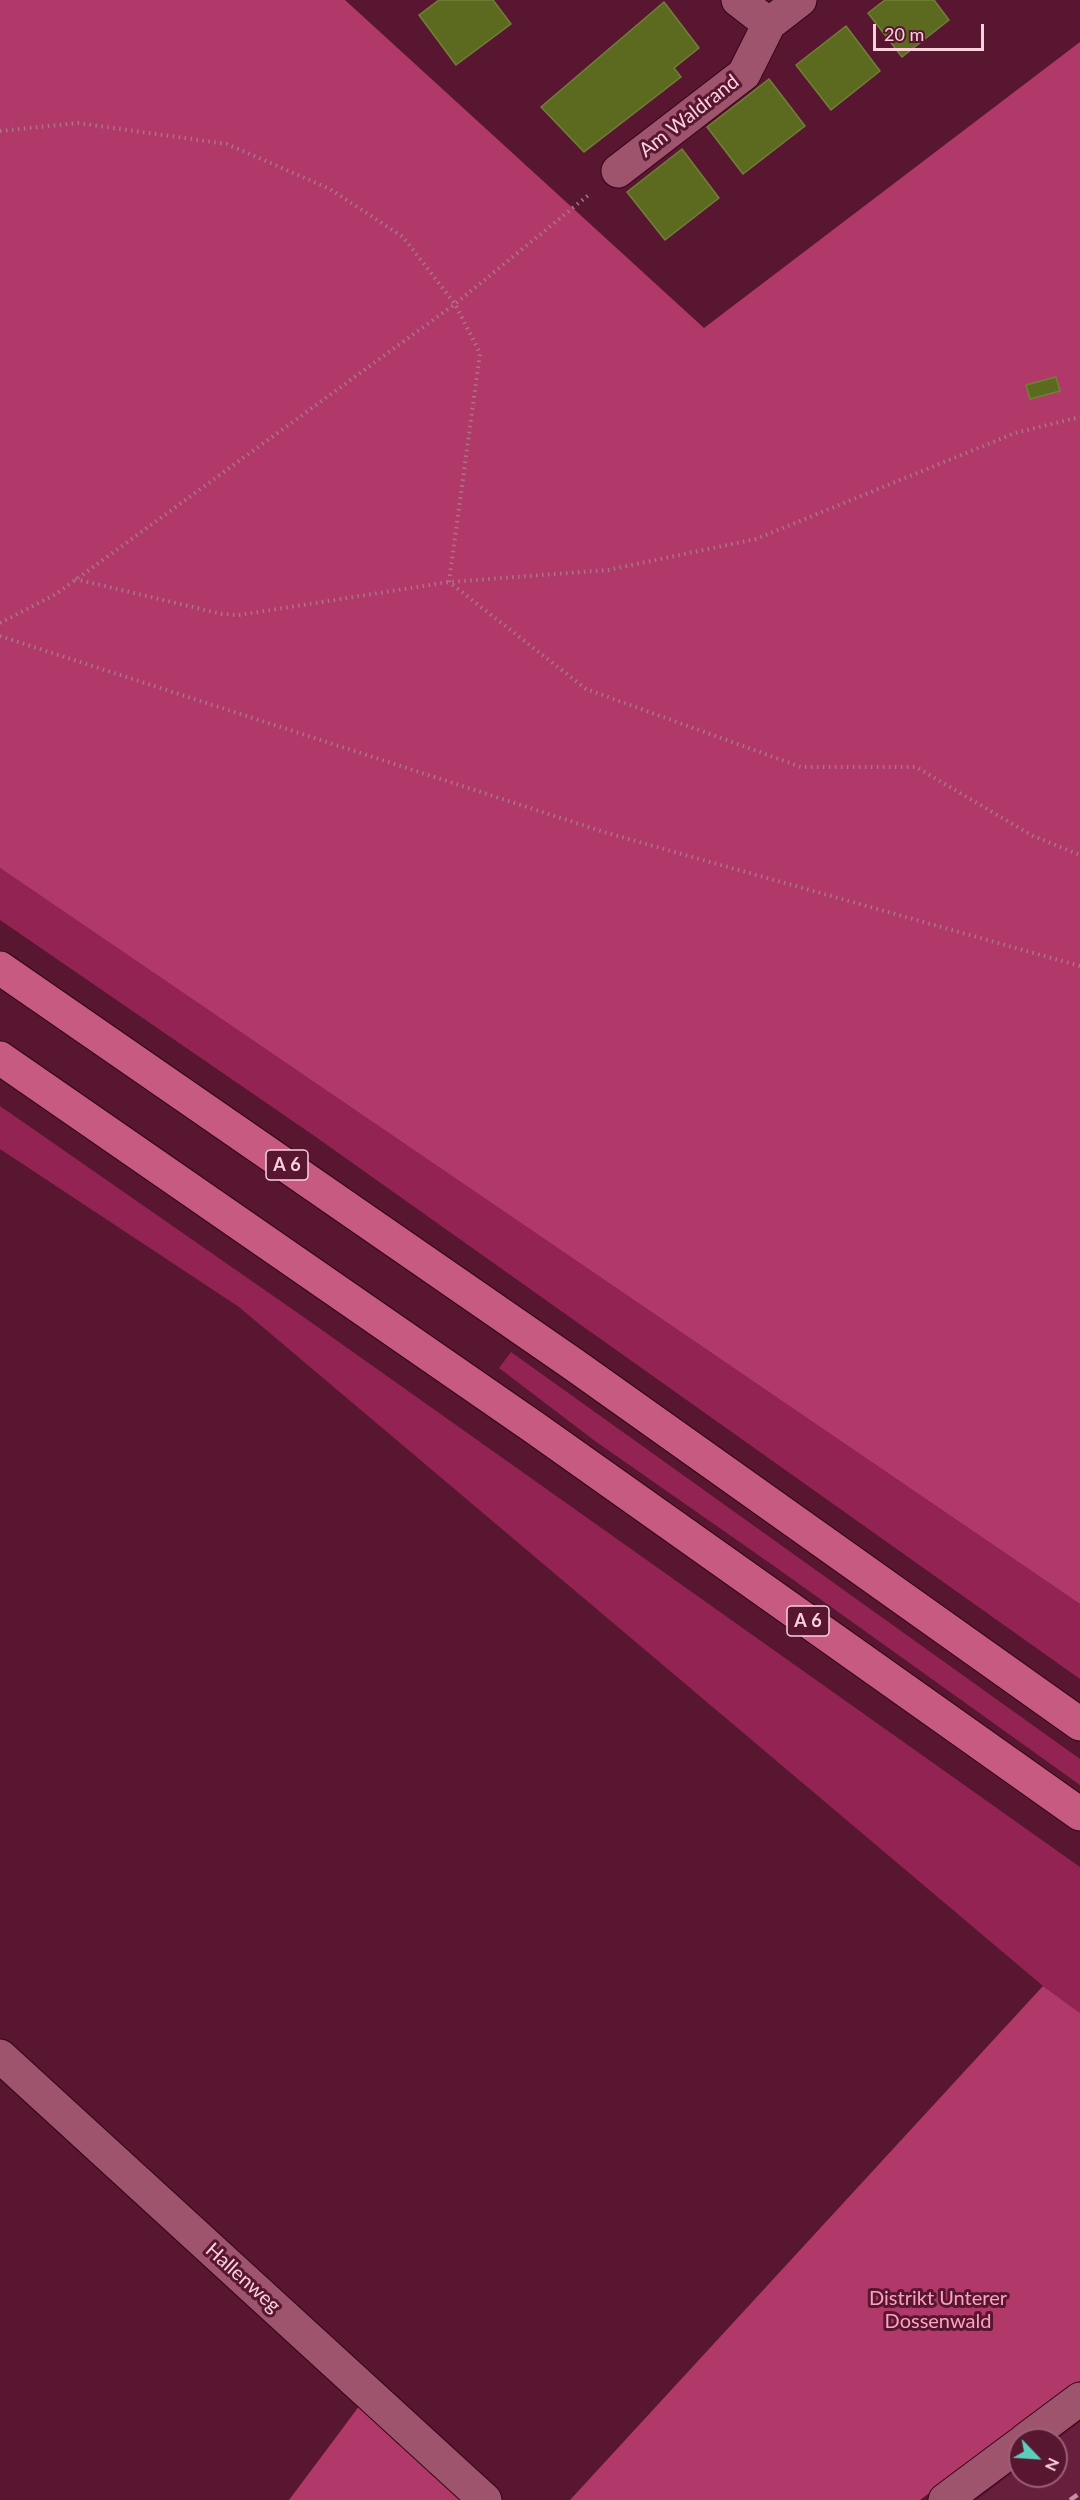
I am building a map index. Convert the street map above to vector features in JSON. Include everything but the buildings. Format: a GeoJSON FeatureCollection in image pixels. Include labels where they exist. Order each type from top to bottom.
{"type":"FeatureCollection","features":[{"type":"Feature","properties":{"kind":"highway","name":"A 6"},"geometry":{"type":"LineString","coordinates":[[0,968],[573,1364],[1080,1724]]}},
{"type":"Feature","properties":{"kind":"highway","name":"A 6"},"geometry":{"type":"LineString","coordinates":[[0,1058],[536,1428],[1080,1814]]}},
{"type":"Feature","properties":{"kind":"street"},"geometry":{"type":"LineString","coordinates":[[738,0],[769,24]]}},
{"type":"Feature","properties":{"kind":"street","name":"Am Waldrand"},"geometry":{"type":"LineString","coordinates":[[618,171],[744,74],[769,24],[800,0]]}},
{"type":"Feature","properties":{"kind":"street","name":"Hallenweg"},"geometry":{"type":"LineString","coordinates":[[0,2056],[485,2500]]}},
{"type":"Feature","properties":{"kind":"street"},"geometry":{"type":"LineString","coordinates":[[1041,2428],[1080,2399]]}},
{"type":"Feature","properties":{"kind":"street"},"geometry":{"type":"LineString","coordinates":[[945,2500],[1008,2453]]}},
{"type":"Feature","properties":{"kind":"path"},"geometry":{"type":"LineString","coordinates":[[0,131],[78,123],[227,144],[330,189],[403,237],[455,304],[480,353],[449,582]]}},
{"type":"Feature","properties":{"kind":"path"},"geometry":{"type":"LineString","coordinates":[[0,623],[56,594],[455,304],[618,171]]}},
{"type":"Feature","properties":{"kind":"path"},"geometry":{"type":"LineString","coordinates":[[75,579],[222,614],[238,615],[449,582],[608,570],[756,539],[1014,433],[1080,417]]}},
{"type":"Feature","properties":{"kind":"path"},"geometry":{"type":"LineString","coordinates":[[449,582],[586,689],[801,767],[916,767],[1033,836],[1080,855]]}},
{"type":"Feature","properties":{"kind":"path"},"geometry":{"type":"LineString","coordinates":[[0,636],[607,833],[1080,966]]}},
{"type":"Feature","properties":{"kind":"shaded area"},"geometry":{"type":"Polygon","coordinates":[[[0,868],[1080,1604],[1080,1679],[313,1135],[0,920],[0,868]]]}},
{"type":"Feature","properties":{"kind":"shaded area"},"geometry":{"type":"Polygon","coordinates":[[[0,1106],[305,1318],[1080,1867],[1080,2013],[1043,1986],[239,1307],[0,1149],[0,1106]]]}},
{"type":"Feature","properties":{"kind":"shaded area"},"geometry":{"type":"Polygon","coordinates":[[[511,1352],[1080,1759],[1080,1785],[595,1441],[499,1368],[511,1352]]]}},
{"type":"Feature","properties":{"kind":"shaded area"},"geometry":{"type":"Polygon","coordinates":[[[1080,2422],[1080,2500],[977,2500],[1008,2476],[1008,2488],[1068,2488],[1068,2431],[1080,2422]]]}},
{"type":"Feature","properties":{"kind":"green space"},"geometry":{"type":"Polygon","coordinates":[[[0,0],[345,0],[704,328],[1080,42],[1080,1604],[0,868],[0,0]]]}},
{"type":"Feature","properties":{"kind":"green space","name":"Distrikt Unterer Dossenwald"},"geometry":{"type":"Polygon","coordinates":[[[1043,1986],[1080,2013],[1080,2381],[1017,2428],[1008,2428],[1008,2435],[920,2500],[570,2500],[1043,1986]]]}},
{"type":"Feature","properties":{"kind":"green space"},"geometry":{"type":"Polygon","coordinates":[[[369,2393],[485,2500],[289,2500],[369,2393]]]}},
{"type":"Feature","properties":{"kind":"railway"},"geometry":{"type":"LineString","coordinates":[[1070,2500],[1080,2493]]}}]}
